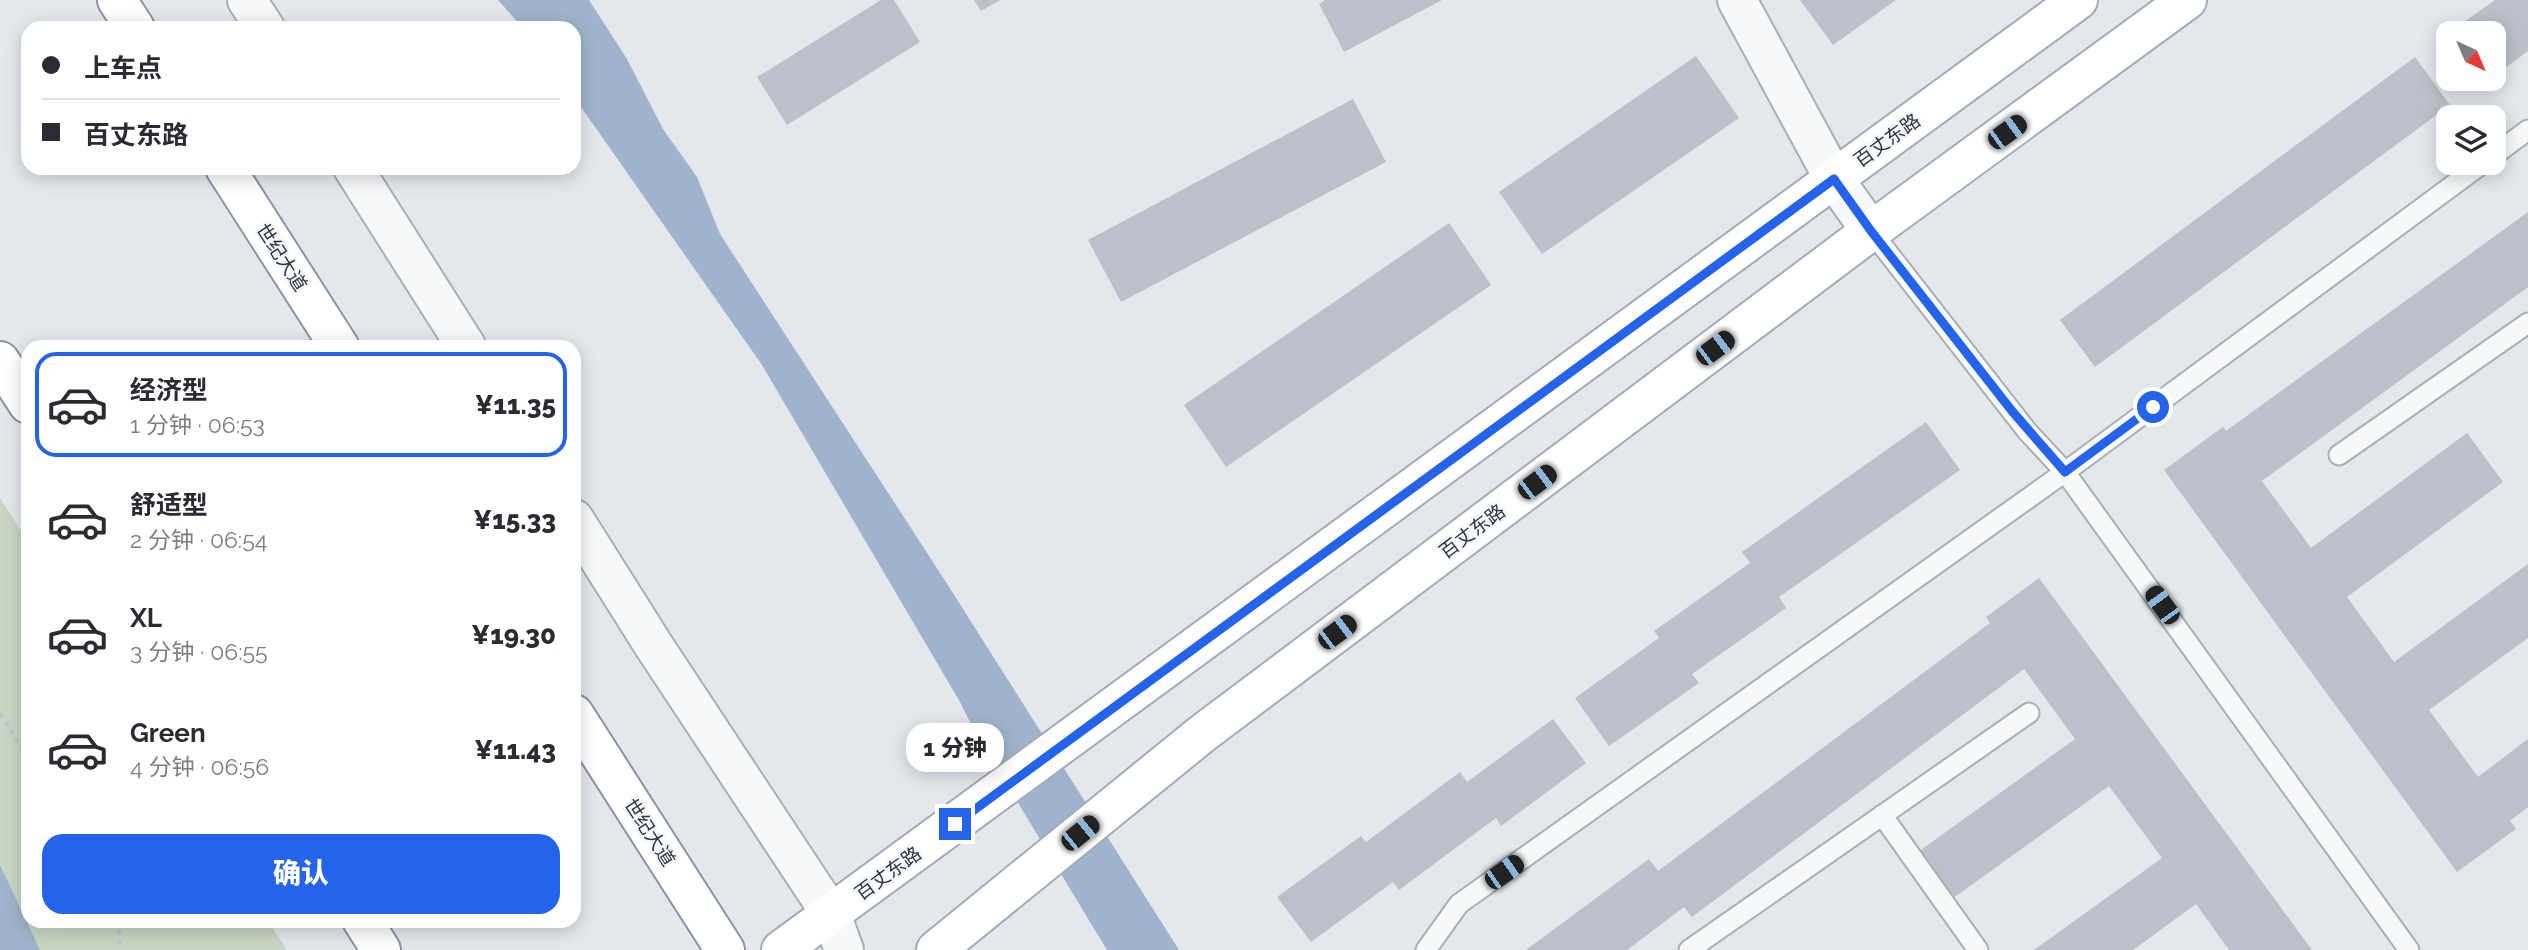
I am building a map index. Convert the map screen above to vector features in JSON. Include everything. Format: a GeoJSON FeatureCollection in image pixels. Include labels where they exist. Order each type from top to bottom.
{"type":"FeatureCollection","features":[{"type":"Feature","properties":{"kind":"main road"},"geometry":{"type":"LineString","coordinates":[[117,0],[130,21]]}},
{"type":"Feature","properties":{"kind":"main road","name":"百丈东路"},"geometry":{"type":"LineString","coordinates":[[781,950],[2077,0]]}},
{"type":"Feature","properties":{"kind":"main road","name":"百丈东路"},"geometry":{"type":"LineString","coordinates":[[936,950],[1203,733],[1871,231],[2187,0]]}},
{"type":"Feature","properties":{"kind":"main road","name":"世纪大道"},"geometry":{"type":"LineString","coordinates":[[229,175],[335,340]]}},
{"type":"Feature","properties":{"kind":"main road"},"geometry":{"type":"LineString","coordinates":[[0,361],[21,393]]}},
{"type":"Feature","properties":{"kind":"main road","name":"世纪大道"},"geometry":{"type":"LineString","coordinates":[[581,725],[725,950]]}},
{"type":"Feature","properties":{"kind":"main road"},"geometry":{"type":"LineString","coordinates":[[367,928],[381,950]]}},
{"type":"Feature","properties":{"kind":"street"},"geometry":{"type":"LineString","coordinates":[[247,0],[260,21]]}},
{"type":"Feature","properties":{"kind":"street"},"geometry":{"type":"LineString","coordinates":[[1737,0],[1834,179],[1871,231]]}},
{"type":"Feature","properties":{"kind":"street"},"geometry":{"type":"LineString","coordinates":[[357,175],[462,340]]}},
{"type":"Feature","properties":{"kind":"street"},"geometry":{"type":"LineString","coordinates":[[581,530],[831,914],[844,950]]}},
{"type":"Feature","properties":{"kind":"lane"},"geometry":{"type":"LineString","coordinates":[[2506,146],[2528,130]]}},
{"type":"Feature","properties":{"kind":"lane"},"geometry":{"type":"LineString","coordinates":[[1426,950],[1459,904],[2065,472],[2467,175]]}},
{"type":"Feature","properties":{"kind":"lane"},"geometry":{"type":"LineString","coordinates":[[1871,231],[2027,431],[2065,472],[2409,950]]}},
{"type":"Feature","properties":{"kind":"lane"},"geometry":{"type":"LineString","coordinates":[[2339,455],[2528,323]]}},
{"type":"Feature","properties":{"kind":"lane"},"geometry":{"type":"LineString","coordinates":[[1689,950],[2029,713]]}},
{"type":"Feature","properties":{"kind":"lane"},"geometry":{"type":"LineString","coordinates":[[1882,816],[1978,950]]}},
{"type":"Feature","properties":{"kind":"path"},"geometry":{"type":"LineString","coordinates":[[0,713],[21,748]]}},
{"type":"Feature","properties":{"kind":"path"},"geometry":{"type":"LineString","coordinates":[[119,928],[120,950]]}},
{"type":"Feature","properties":{"kind":"green space"},"geometry":{"type":"Polygon","coordinates":[[[0,498],[21,531],[21,928],[273,928],[287,950],[0,950],[0,498]]]}},
{"type":"Feature","properties":{"kind":"water"},"geometry":{"type":"Polygon","coordinates":[[[498,0],[589,0],[627,59],[663,129],[697,177],[720,234],[944,579],[1179,950],[1107,950],[974,730],[762,365],[581,107],[581,21],[517,21],[498,0]]]}},
{"type":"Feature","properties":{"kind":"water"},"geometry":{"type":"Polygon","coordinates":[[[0,865],[21,910],[21,928],[30,928],[40,950],[0,950],[0,865]]]}},
{"type":"Feature","properties":{"kind":"building"},"geometry":{"type":"Polygon","coordinates":[[[881,0],[894,0],[920,42],[787,125],[757,77],[881,0]]]}},
{"type":"Feature","properties":{"kind":"building"},"geometry":{"type":"Polygon","coordinates":[[[974,0],[1000,0],[981,11],[974,0]]]}},
{"type":"Feature","properties":{"kind":"building"},"geometry":{"type":"Polygon","coordinates":[[[1325,0],[1442,0],[1344,52],[1319,4],[1325,0]]]}},
{"type":"Feature","properties":{"kind":"building"},"geometry":{"type":"Polygon","coordinates":[[[1800,0],[1896,0],[1833,45],[1800,0]]]}},
{"type":"Feature","properties":{"kind":"building"},"geometry":{"type":"Polygon","coordinates":[[[2495,0],[2528,0],[2528,51],[2506,67],[2506,21],[2466,21],[2495,0]]]}},
{"type":"Feature","properties":{"kind":"building"},"geometry":{"type":"Polygon","coordinates":[[[1696,56],[1739,118],[1542,254],[1499,192],[1696,56]]]}},
{"type":"Feature","properties":{"kind":"building"},"geometry":{"type":"Polygon","coordinates":[[[2415,57],[2436,86],[2436,91],[2440,91],[2450,105],[2436,105],[2436,115],[2095,367],[2060,320],[2415,57]]]}},
{"type":"Feature","properties":{"kind":"building"},"geometry":{"type":"Polygon","coordinates":[[[1353,99],[1386,162],[1121,302],[1088,240],[1353,99]]]}},
{"type":"Feature","properties":{"kind":"building"},"geometry":{"type":"Polygon","coordinates":[[[2528,212],[2528,287],[2262,481],[2311,548],[2467,433],[2503,482],[2347,597],[2394,662],[2528,564],[2528,638],[2429,710],[2478,777],[2528,739],[2528,807],[2510,821],[2516,829],[2457,872],[2164,470],[2223,427],[2226,431],[2528,212]]]}},
{"type":"Feature","properties":{"kind":"building"},"geometry":{"type":"Polygon","coordinates":[[[1449,223],[1491,285],[1226,467],[1184,405],[1449,223]]]}},
{"type":"Feature","properties":{"kind":"building"},"geometry":{"type":"Polygon","coordinates":[[[1926,422],[1960,470],[1779,597],[1786,608],[1692,674],[1699,683],[1609,746],[1575,698],[1659,638],[1654,631],[1750,563],[1742,552],[1926,422]]]}},
{"type":"Feature","properties":{"kind":"building"},"geometry":{"type":"Polygon","coordinates":[[[2039,578],[2312,950],[2229,950],[2196,904],[2133,950],[2034,950],[2162,858],[2109,786],[1952,899],[1918,852],[2075,739],[2024,669],[1692,917],[1684,907],[1627,950],[1526,950],[1649,859],[1658,871],[1990,623],[1986,617],[2039,578]]]}},
{"type":"Feature","properties":{"kind":"building"},"geometry":{"type":"Polygon","coordinates":[[[1553,719],[1586,763],[1501,826],[1496,818],[1399,890],[1393,882],[1311,942],[1277,897],[1361,836],[1366,842],[1460,772],[1467,782],[1553,719]]]}},
{"type":"Feature","properties":{"kind":"route"},"geometry":{"type":"LineString","coordinates":[[955,824],[1834,179],[1871,231],[2027,431],[2065,472],[2153,407]]}}]}
